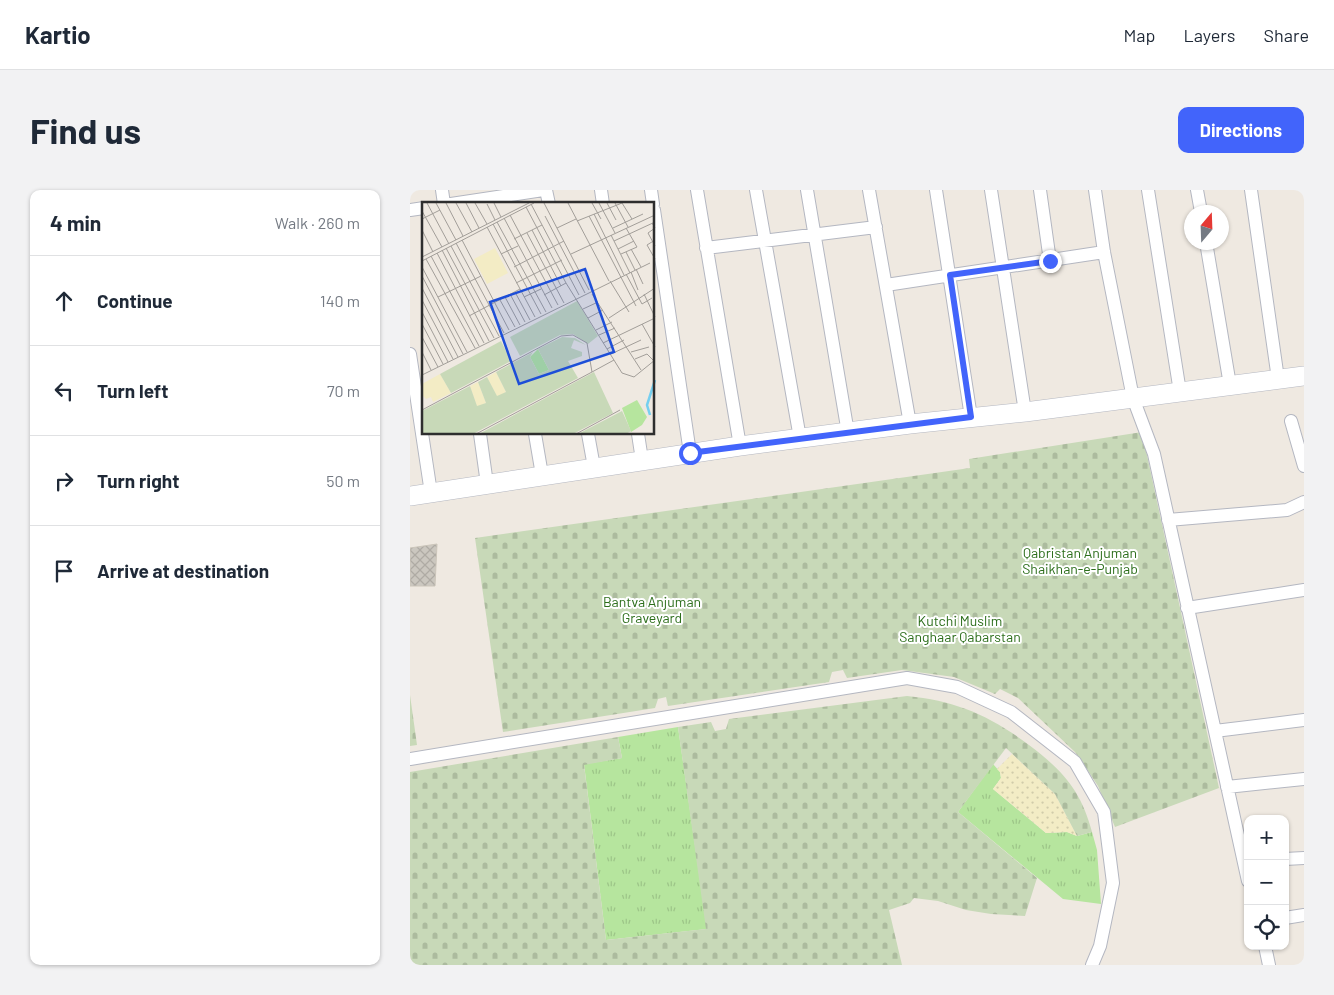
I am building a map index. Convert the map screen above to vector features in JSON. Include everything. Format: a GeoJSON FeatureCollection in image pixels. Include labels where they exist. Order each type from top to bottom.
{"type":"FeatureCollection","features":[{"type":"Feature","properties":{"kind":"street"},"geometry":{"type":"LineString","coordinates":[[474,202],[496,200],[544,190],[548,202]]}},
{"type":"Feature","properties":{"kind":"street"},"geometry":{"type":"LineString","coordinates":[[697,190],[740,446]]}},
{"type":"Feature","properties":{"kind":"street"},"geometry":{"type":"LineString","coordinates":[[756,190],[800,438]]}},
{"type":"Feature","properties":{"kind":"street"},"geometry":{"type":"LineString","coordinates":[[807,190],[848,432]]}},
{"type":"Feature","properties":{"kind":"street"},"geometry":{"type":"LineString","coordinates":[[869,190],[910,424]]}},
{"type":"Feature","properties":{"kind":"street"},"geometry":{"type":"LineString","coordinates":[[936,190],[971,417]]}},
{"type":"Feature","properties":{"kind":"street"},"geometry":{"type":"LineString","coordinates":[[991,190],[1025,412]]}},
{"type":"Feature","properties":{"kind":"street"},"geometry":{"type":"LineString","coordinates":[[1040,190],[1050,261]]}},
{"type":"Feature","properties":{"kind":"street"},"geometry":{"type":"LineString","coordinates":[[1095,190],[1104,252],[1133,398],[1154,454],[1245,860]]}},
{"type":"Feature","properties":{"kind":"street"},"geometry":{"type":"LineString","coordinates":[[1148,190],[1180,392]]}},
{"type":"Feature","properties":{"kind":"street"},"geometry":{"type":"LineString","coordinates":[[1197,190],[1200,205]]}},
{"type":"Feature","properties":{"kind":"street"},"geometry":{"type":"LineString","coordinates":[[1251,190],[1278,379]]}},
{"type":"Feature","properties":{"kind":"street"},"geometry":{"type":"LineString","coordinates":[[655,217],[690,453]]}},
{"type":"Feature","properties":{"kind":"street"},"geometry":{"type":"LineString","coordinates":[[706,248],[876,227]]}},
{"type":"Feature","properties":{"kind":"street"},"geometry":{"type":"LineString","coordinates":[[1207,250],[1230,385]]}},
{"type":"Feature","properties":{"kind":"street"},"geometry":{"type":"LineString","coordinates":[[886,285],[1104,252]]}},
{"type":"Feature","properties":{"kind":"street"},"geometry":{"type":"LineString","coordinates":[[410,354],[422,433]]}},
{"type":"Feature","properties":{"kind":"street"},"geometry":{"type":"LineString","coordinates":[[410,496],[740,446],[1304,376]]}},
{"type":"Feature","properties":{"kind":"street"},"geometry":{"type":"LineString","coordinates":[[1290,421],[1304,466]]}},
{"type":"Feature","properties":{"kind":"street"},"geometry":{"type":"LineString","coordinates":[[422,435],[431,493]]}},
{"type":"Feature","properties":{"kind":"street"},"geometry":{"type":"LineString","coordinates":[[480,435],[488,484]]}},
{"type":"Feature","properties":{"kind":"street"},"geometry":{"type":"LineString","coordinates":[[535,435],[542,475]]}},
{"type":"Feature","properties":{"kind":"street"},"geometry":{"type":"LineString","coordinates":[[588,435],[594,467]]}},
{"type":"Feature","properties":{"kind":"street"},"geometry":{"type":"LineString","coordinates":[[638,435],[642,460]]}},
{"type":"Feature","properties":{"kind":"street"},"geometry":{"type":"LineString","coordinates":[[1168,520],[1287,510],[1304,502]]}},
{"type":"Feature","properties":{"kind":"street"},"geometry":{"type":"LineString","coordinates":[[1187,608],[1304,590]]}},
{"type":"Feature","properties":{"kind":"street"},"geometry":{"type":"LineString","coordinates":[[410,758],[907,678],[958,687],[1011,712],[1075,762],[1104,812],[1113,883],[1100,946],[1092,965]]}},
{"type":"Feature","properties":{"kind":"street"},"geometry":{"type":"LineString","coordinates":[[1215,730],[1304,720]]}},
{"type":"Feature","properties":{"kind":"street"},"geometry":{"type":"LineString","coordinates":[[1227,787],[1304,779]]}},
{"type":"Feature","properties":{"kind":"street"},"geometry":{"type":"LineString","coordinates":[[1289,859],[1304,858]]}},
{"type":"Feature","properties":{"kind":"street"},"geometry":{"type":"LineString","coordinates":[[1289,917],[1304,915]]}},
{"type":"Feature","properties":{"kind":"street"},"geometry":{"type":"LineString","coordinates":[[1266,950],[1270,965]]}},
{"type":"Feature","properties":{"kind":"green space"},"geometry":{"type":"Polygon","coordinates":[[[1142,432],[1219,788],[1115,827],[1098,786],[1076,753],[1018,698],[1000,689],[995,694],[954,677],[902,670],[847,678],[843,670],[832,672],[829,682],[668,706],[666,697],[658,699],[655,708],[503,732],[475,538],[970,468],[969,459],[1142,432]]]}},
{"type":"Feature","properties":{"kind":"green space"},"geometry":{"type":"Polygon","coordinates":[[[410,695],[417,745],[410,746],[410,695]]]}},
{"type":"Feature","properties":{"kind":"green space"},"geometry":{"type":"Polygon","coordinates":[[[907,696],[925,698],[957,706],[1000,725],[1029,745],[1061,772],[1082,804],[1092,832],[1077,836],[1055,794],[1006,748],[958,812],[1037,878],[1025,916],[966,910],[938,901],[914,898],[910,903],[889,910],[902,965],[410,965],[410,772],[618,737],[622,758],[584,765],[606,940],[706,929],[678,727],[711,722],[715,731],[726,729],[729,719],[907,696]]]}},
{"type":"Feature","properties":{"kind":"green space"},"geometry":{"type":"Polygon","coordinates":[[[678,727],[707,929],[606,940],[584,764],[622,758],[618,737],[678,727]]]}},
{"type":"Feature","properties":{"kind":"green space"},"geometry":{"type":"Polygon","coordinates":[[[993,764],[1000,772],[1001,778],[993,789],[1046,833],[1067,832],[1077,836],[1092,832],[1097,850],[1101,904],[1063,899],[958,812],[993,764]]]}},
{"type":"Feature","properties":{"kind":"sand"},"geometry":{"type":"Polygon","coordinates":[[[1012,754],[1055,794],[1077,836],[1067,832],[1046,833],[993,789],[1001,778],[1000,772],[997,769],[1012,754]]]}},
{"type":"Feature","properties":{"kind":"building"},"geometry":{"type":"Polygon","coordinates":[[[437,544],[435,586],[410,586],[410,548],[437,544]]]}},
{"type":"Feature","properties":{"kind":"route"},"geometry":{"type":"LineString","coordinates":[[690,453],[971,417],[950,275],[1050,261]]}},
{"type":"Feature","properties":{"kind":"park label","name":"Qabristan Anjuman Shaikhan-e-Punjab"},"geometry":{"type":"Point","coordinates":[1080,562]}},
{"type":"Feature","properties":{"kind":"park label","name":"Bantva Anjuman Graveyard"},"geometry":{"type":"Point","coordinates":[652,610]}},
{"type":"Feature","properties":{"kind":"park label","name":"Kutchi Muslim Sanghaar Qabarstan"},"geometry":{"type":"Point","coordinates":[960,630]}}]}
